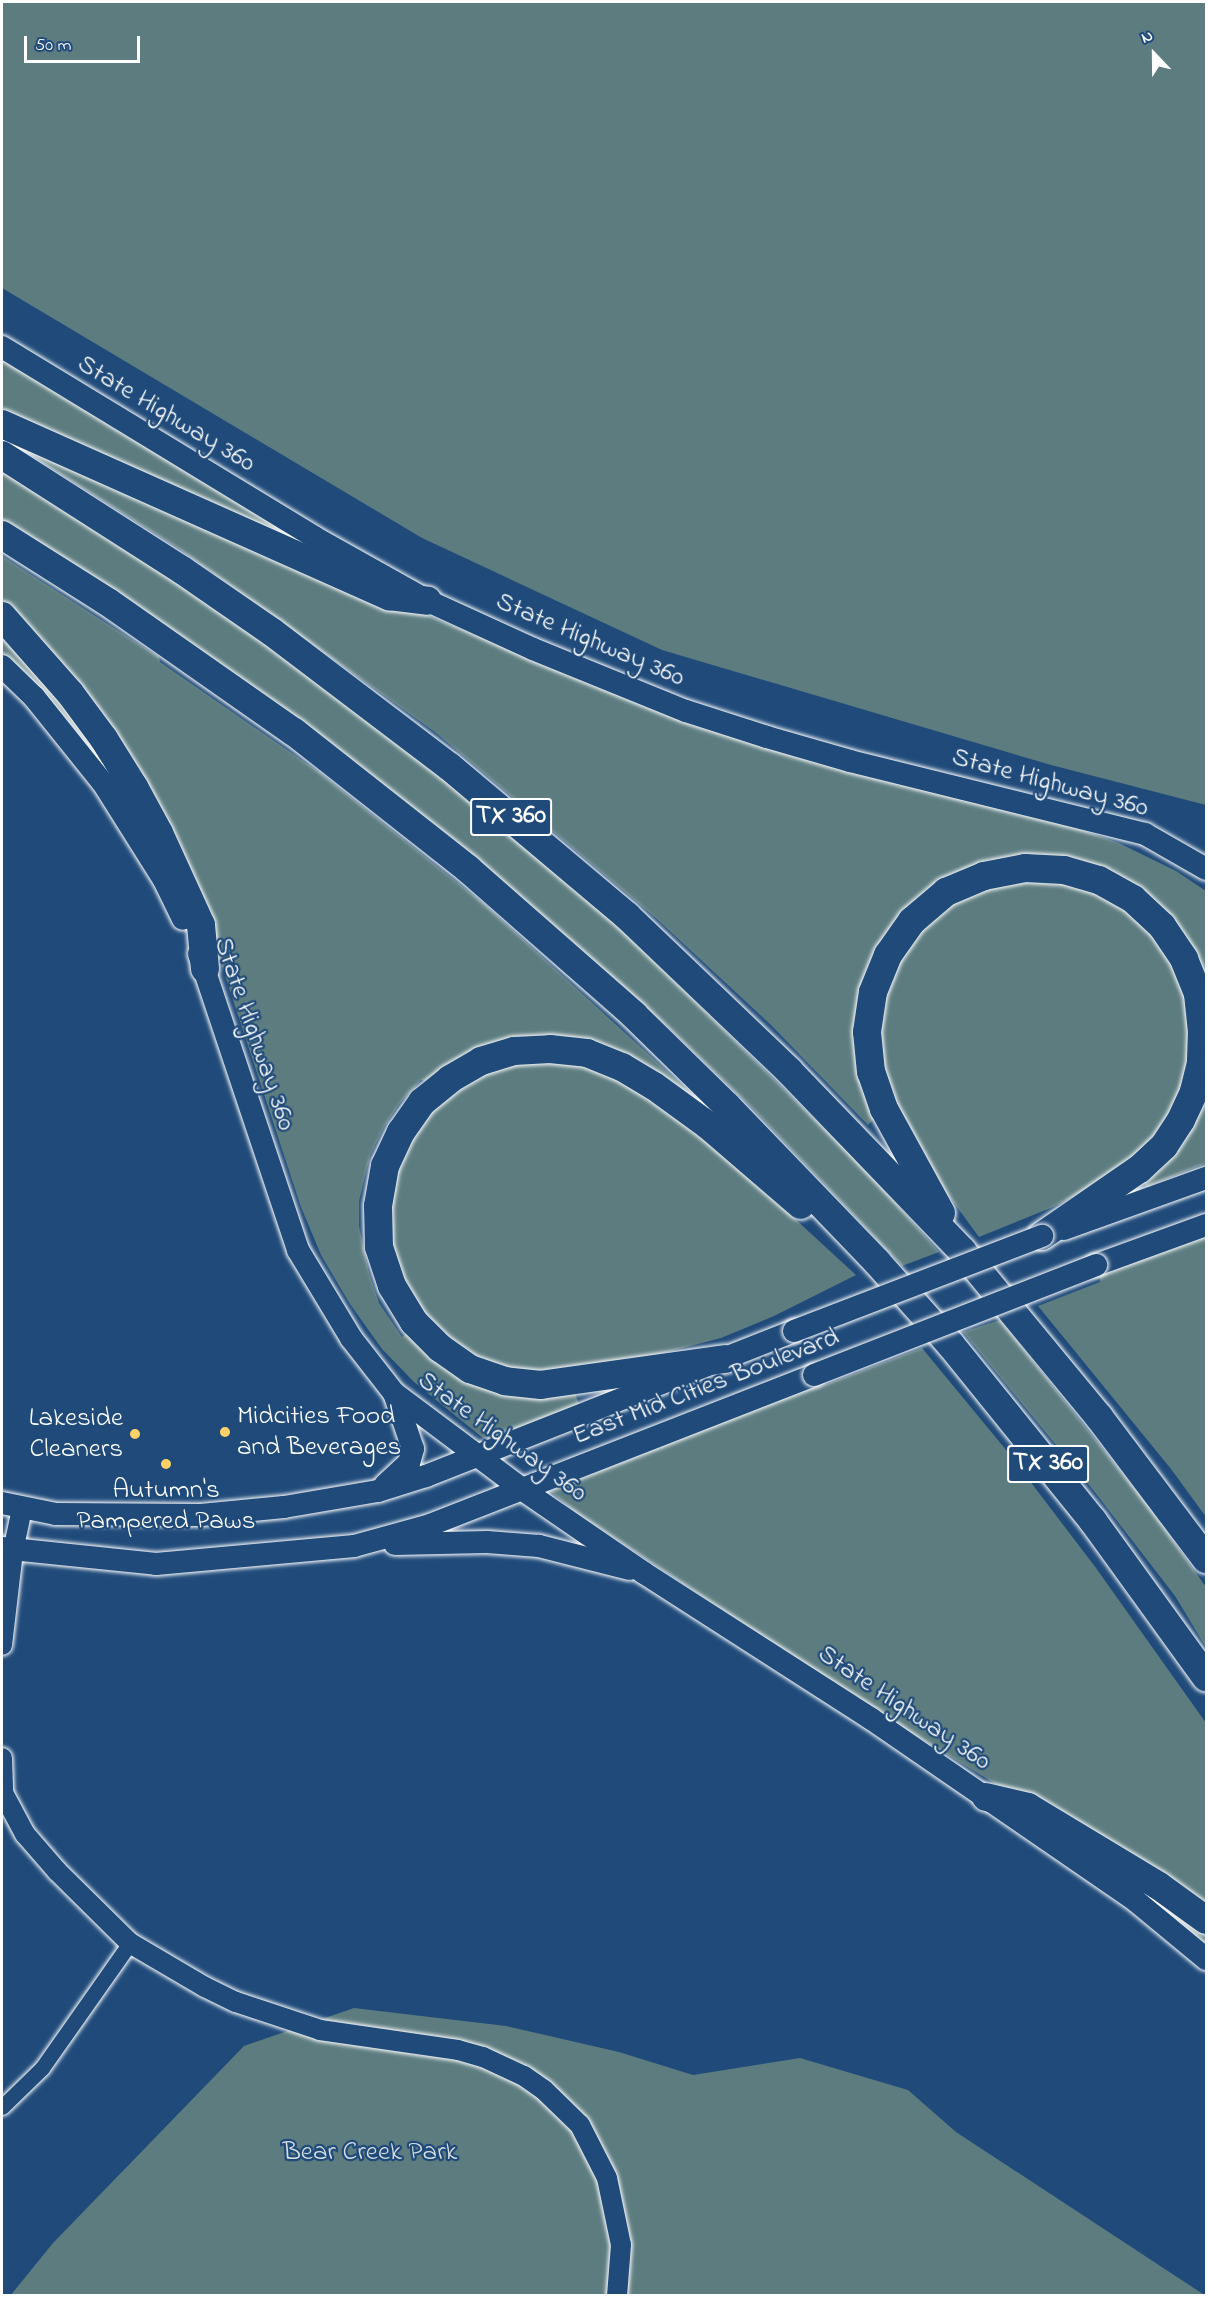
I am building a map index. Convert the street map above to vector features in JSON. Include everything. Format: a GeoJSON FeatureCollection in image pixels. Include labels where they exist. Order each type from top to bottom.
{"type":"FeatureCollection","features":[{"type":"Feature","properties":{"kind":"highway"},"geometry":{"type":"LineString","coordinates":[[2,424],[389,596],[428,601]]}},
{"type":"Feature","properties":{"kind":"highway","name":"TX 360"},"geometry":{"type":"LineString","coordinates":[[2,455],[182,570],[272,632],[450,767],[627,916],[789,1071],[962,1251],[1099,1417],[1206,1559]]}},
{"type":"Feature","properties":{"kind":"highway","name":"TX 360"},"geometry":{"type":"LineString","coordinates":[[2,535],[108,602],[285,725],[468,869],[634,1015],[727,1106],[877,1262],[1023,1431],[1160,1611],[1206,1677]]}},
{"type":"Feature","properties":{"kind":"highway"},"geometry":{"type":"LineString","coordinates":[[2,616],[70,693],[104,739],[134,787],[159,832],[201,925],[205,969]]}},
{"type":"Feature","properties":{"kind":"highway"},"geometry":{"type":"LineString","coordinates":[[962,1251],[884,1109],[871,1072],[867,1032],[873,992],[888,956],[912,921],[946,892],[984,876],[1025,868],[1064,870],[1099,880],[1133,899],[1162,927],[1184,959],[1198,994],[1202,1030],[1201,1063],[1194,1092],[1181,1120],[1164,1146],[1139,1169],[1042,1236]]}},
{"type":"Feature","properties":{"kind":"highway"},"geometry":{"type":"LineString","coordinates":[[725,1359],[541,1385],[505,1382],[470,1369],[440,1348],[414,1322],[392,1286],[379,1247],[378,1206],[385,1166],[401,1132],[422,1102],[450,1079],[481,1061],[503,1055],[550,1048],[587,1053],[622,1067],[654,1086],[709,1126],[787,1194],[877,1262]]}},
{"type":"Feature","properties":{"kind":"highway"},"geometry":{"type":"LineString","coordinates":[[986,1797],[1028,1807],[1159,1886],[1206,1920]]}},
{"type":"Feature","properties":{"kind":"main road","name":"State Highway 360"},"geometry":{"type":"LineString","coordinates":[[2,346],[314,537],[428,601],[554,658],[686,711],[849,761],[1145,834],[1206,869]]}},
{"type":"Feature","properties":{"kind":"main road","name":"State Highway 360"},"geometry":{"type":"LineString","coordinates":[[2,666],[34,697],[103,783],[164,880],[205,969],[298,1250],[344,1328],[393,1393],[523,1490],[644,1573],[870,1718],[1136,1901],[1206,1959]]}},
{"type":"Feature","properties":{"kind":"main road","name":"East Mid Cities Boulevard"},"geometry":{"type":"LineString","coordinates":[[12,1506],[56,1514],[201,1515],[284,1507],[378,1491],[477,1456],[1042,1236],[1206,1178]]}},
{"type":"Feature","properties":{"kind":"main road","name":"East Mid Cities Boulevard"},"geometry":{"type":"LineString","coordinates":[[8,1549],[156,1564],[354,1546],[430,1526],[1096,1265],[1206,1225]]}},
{"type":"Feature","properties":{"kind":"main road"},"geometry":{"type":"LineString","coordinates":[[378,1491],[409,1463],[413,1449],[393,1393]]}},
{"type":"Feature","properties":{"kind":"main road"},"geometry":{"type":"LineString","coordinates":[[354,1546],[487,1542],[539,1546],[644,1573]]}},
{"type":"Feature","properties":{"kind":"street"},"geometry":{"type":"LineString","coordinates":[[2,1645],[12,1506]]}},
{"type":"Feature","properties":{"kind":"street"},"geometry":{"type":"LineString","coordinates":[[2,1758],[2,1792],[25,1834],[57,1871],[130,1943],[206,1987],[270,2014],[320,2030],[458,2050],[483,2057],[524,2076],[544,2090],[580,2125],[608,2178],[621,2246],[617,2295]]}},
{"type":"Feature","properties":{"kind":"street"},"geometry":{"type":"LineString","coordinates":[[2,2107],[42,2068],[130,1943]]}},
{"type":"Feature","properties":{"kind":"green space"},"geometry":{"type":"Polygon","coordinates":[[[2,2],[1206,2],[1206,805],[1051,765],[662,650],[422,538],[2,288],[2,2]]]}},
{"type":"Feature","properties":{"kind":"green space"},"geometry":{"type":"Polygon","coordinates":[[[2,358],[307,544],[2,413],[2,358]]]}},
{"type":"Feature","properties":{"kind":"green space"},"geometry":{"type":"Polygon","coordinates":[[[2,437],[623,697],[1055,821],[1119,843],[1176,871],[1206,891],[1206,1002],[1154,908],[992,865],[877,955],[876,1117],[868,1125],[771,1025],[657,919],[435,732],[178,548],[2,437]]]}},
{"type":"Feature","properties":{"kind":"green space"},"geometry":{"type":"Polygon","coordinates":[[[2,470],[186,587],[410,751],[594,902],[867,1171],[939,1252],[902,1266],[752,1108],[667,1026],[538,912],[2,521],[2,470]]]}},
{"type":"Feature","properties":{"kind":"green space"},"geometry":{"type":"Polygon","coordinates":[[[2,556],[159,657],[160,662],[319,772],[483,903],[717,1117],[569,1043],[431,1082],[421,1080],[400,1103],[384,1127],[370,1156],[359,1201],[359,1226],[369,1273],[379,1303],[402,1337],[408,1332],[574,1391],[580,1406],[490,1439],[483,1438],[414,1382],[382,1349],[350,1304],[321,1255],[301,1207],[213,939],[2,602],[2,556]]]}},
{"type":"Feature","properties":{"kind":"green space"},"geometry":{"type":"Polygon","coordinates":[[[2,626],[109,765],[103,768],[35,687],[2,653],[2,626]]]}},
{"type":"Feature","properties":{"kind":"green space"},"geometry":{"type":"Polygon","coordinates":[[[1039,879],[1076,885],[1118,903],[1151,930],[1179,971],[1191,1019],[1191,1060],[1182,1092],[1170,1116],[1144,1149],[1092,1187],[1053,1207],[979,1237],[918,1154],[901,1122],[877,1053],[877,1018],[903,949],[957,898],[995,884],[1039,879]]]}},
{"type":"Feature","properties":{"kind":"green space"},"geometry":{"type":"Polygon","coordinates":[[[550,1059],[586,1065],[629,1083],[719,1149],[856,1275],[774,1316],[721,1338],[609,1367],[538,1375],[469,1357],[411,1303],[387,1233],[388,1198],[413,1129],[468,1078],[506,1064],[550,1059]]]}},
{"type":"Feature","properties":{"kind":"green space"},"geometry":{"type":"Polygon","coordinates":[[[1206,1075],[1206,1163],[1146,1187],[1142,1178],[1206,1075]]]}},
{"type":"Feature","properties":{"kind":"green space"},"geometry":{"type":"Polygon","coordinates":[[[1206,1234],[1206,1517],[1171,1469],[1038,1306],[1100,1282],[1100,1276],[1206,1234]]]}},
{"type":"Feature","properties":{"kind":"green space"},"geometry":{"type":"Polygon","coordinates":[[[1000,1320],[1146,1503],[1206,1587],[1206,1647],[1175,1596],[1094,1491],[963,1332],[1000,1320]]]}},
{"type":"Feature","properties":{"kind":"green space"},"geometry":{"type":"Polygon","coordinates":[[[922,1348],[1007,1451],[1096,1568],[1206,1723],[1206,1911],[875,1711],[577,1513],[550,1491],[812,1386],[814,1389],[922,1348]]]}},
{"type":"Feature","properties":{"kind":"green space"},"geometry":{"type":"Polygon","coordinates":[[[1152,1897],[1206,1936],[1206,1949],[1150,1900],[1152,1897]]]}},
{"type":"Feature","properties":{"kind":"green space","name":"Bear Creek Park"},"geometry":{"type":"Polygon","coordinates":[[[354,2008],[506,2026],[619,2052],[693,2075],[800,2058],[908,2090],[956,2132],[1206,2296],[10,2296],[53,2243],[244,2046],[354,2008]]]}},
{"type":"Feature","properties":{"kind":"place","name":"Midcities Food and Beverages"},"geometry":{"type":"Point","coordinates":[225,1432]}},
{"type":"Feature","properties":{"kind":"place","name":"Lakeside Cleaners"},"geometry":{"type":"Point","coordinates":[135,1434]}},
{"type":"Feature","properties":{"kind":"place","name":"Autumn's Pampered Paws"},"geometry":{"type":"Point","coordinates":[166,1464]}}]}
